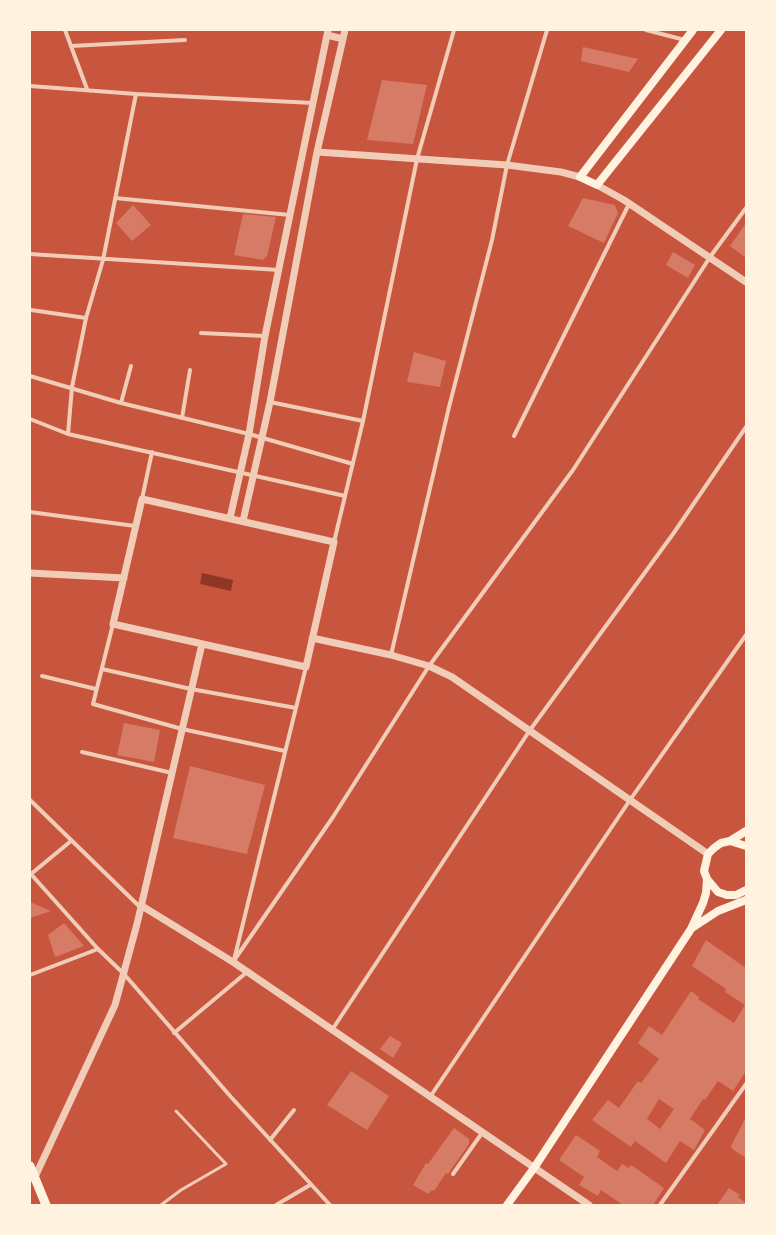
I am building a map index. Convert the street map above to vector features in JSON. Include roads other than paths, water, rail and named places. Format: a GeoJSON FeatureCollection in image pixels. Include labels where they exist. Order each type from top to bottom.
{"type":"FeatureCollection","features":[{"type":"Feature","properties":{"kind":"main road"},"geometry":{"type":"LineString","coordinates":[[694,30],[580,178],[597,185],[721,30]]}},
{"type":"Feature","properties":{"kind":"main road"},"geometry":{"type":"LineString","coordinates":[[746,831],[730,841],[714,848],[708,854],[704,871],[707,879],[718,892],[727,895],[736,895],[746,890]]}},
{"type":"Feature","properties":{"kind":"main road"},"geometry":{"type":"LineString","coordinates":[[730,841],[746,846]]}},
{"type":"Feature","properties":{"kind":"main road"},"geometry":{"type":"LineString","coordinates":[[507,1205],[534,1168],[691,929],[703,903],[707,879]]}},
{"type":"Feature","properties":{"kind":"main road"},"geometry":{"type":"LineString","coordinates":[[691,929],[718,911],[746,900]]}},
{"type":"Feature","properties":{"kind":"main road"},"geometry":{"type":"LineString","coordinates":[[30,1166],[46,1205]]}},
{"type":"Feature","properties":{"kind":"street"},"geometry":{"type":"LineString","coordinates":[[65,30],[87,89]]}},
{"type":"Feature","properties":{"kind":"street"},"geometry":{"type":"LineString","coordinates":[[243,521],[270,402],[317,152],[345,30]]}},
{"type":"Feature","properties":{"kind":"street"},"geometry":{"type":"LineString","coordinates":[[233,962],[306,667],[363,421],[417,159],[454,30]]}},
{"type":"Feature","properties":{"kind":"street"},"geometry":{"type":"LineString","coordinates":[[391,655],[449,407],[492,240],[507,165],[547,30]]}},
{"type":"Feature","properties":{"kind":"street"},"geometry":{"type":"LineString","coordinates":[[646,30],[685,40]]}},
{"type":"Feature","properties":{"kind":"street"},"geometry":{"type":"LineString","coordinates":[[230,518],[249,434],[265,336],[328,32],[343,38]]}},
{"type":"Feature","properties":{"kind":"street"},"geometry":{"type":"LineString","coordinates":[[71,46],[185,40]]}},
{"type":"Feature","properties":{"kind":"street"},"geometry":{"type":"LineString","coordinates":[[30,86],[87,89],[136,94],[313,103]]}},
{"type":"Feature","properties":{"kind":"street"},"geometry":{"type":"LineString","coordinates":[[68,434],[72,387],[86,318],[103,260],[136,94]]}},
{"type":"Feature","properties":{"kind":"street"},"geometry":{"type":"LineString","coordinates":[[317,152],[507,165],[561,172],[580,178]]}},
{"type":"Feature","properties":{"kind":"street"},"geometry":{"type":"LineString","coordinates":[[597,185],[629,204],[746,282]]}},
{"type":"Feature","properties":{"kind":"street"},"geometry":{"type":"LineString","coordinates":[[115,198],[290,215]]}},
{"type":"Feature","properties":{"kind":"street"},"geometry":{"type":"LineString","coordinates":[[514,436],[629,204]]}},
{"type":"Feature","properties":{"kind":"street"},"geometry":{"type":"LineString","coordinates":[[233,962],[333,817],[429,666],[573,470],[710,257],[746,208]]}},
{"type":"Feature","properties":{"kind":"street"},"geometry":{"type":"LineString","coordinates":[[30,254],[103,260],[279,270]]}},
{"type":"Feature","properties":{"kind":"street"},"geometry":{"type":"LineString","coordinates":[[31,310],[86,318]]}},
{"type":"Feature","properties":{"kind":"street"},"geometry":{"type":"LineString","coordinates":[[201,333],[265,336]]}},
{"type":"Feature","properties":{"kind":"street"},"geometry":{"type":"LineString","coordinates":[[121,403],[131,366]]}},
{"type":"Feature","properties":{"kind":"street"},"geometry":{"type":"LineString","coordinates":[[182,418],[190,370]]}},
{"type":"Feature","properties":{"kind":"street"},"geometry":{"type":"LineString","coordinates":[[30,376],[72,387],[121,403],[262,437],[353,464]]}},
{"type":"Feature","properties":{"kind":"street"},"geometry":{"type":"LineString","coordinates":[[270,402],[363,421]]}},
{"type":"Feature","properties":{"kind":"street"},"geometry":{"type":"LineString","coordinates":[[30,419],[68,434],[345,496]]}},
{"type":"Feature","properties":{"kind":"street"},"geometry":{"type":"LineString","coordinates":[[332,1030],[530,730],[673,534],[746,427]]}},
{"type":"Feature","properties":{"kind":"street"},"geometry":{"type":"LineString","coordinates":[[152,452],[124,578],[93,704],[182,729],[285,751]]}},
{"type":"Feature","properties":{"kind":"street"},"geometry":{"type":"LineString","coordinates":[[142,499],[334,542]]}},
{"type":"Feature","properties":{"kind":"street"},"geometry":{"type":"LineString","coordinates":[[30,512],[135,526]]}},
{"type":"Feature","properties":{"kind":"street"},"geometry":{"type":"LineString","coordinates":[[30,573],[124,578]]}},
{"type":"Feature","properties":{"kind":"street"},"geometry":{"type":"LineString","coordinates":[[113,624],[306,667]]}},
{"type":"Feature","properties":{"kind":"street"},"geometry":{"type":"LineString","coordinates":[[429,1097],[630,800],[746,635]]}},
{"type":"Feature","properties":{"kind":"street"},"geometry":{"type":"LineString","coordinates":[[312,638],[391,655],[429,666],[452,677],[708,854]]}},
{"type":"Feature","properties":{"kind":"street"},"geometry":{"type":"LineString","coordinates":[[34,1178],[115,1005],[141,907],[202,644]]}},
{"type":"Feature","properties":{"kind":"street"},"geometry":{"type":"LineString","coordinates":[[102,669],[191,689],[296,708]]}},
{"type":"Feature","properties":{"kind":"street"},"geometry":{"type":"LineString","coordinates":[[42,676],[96,689]]}},
{"type":"Feature","properties":{"kind":"street"},"geometry":{"type":"LineString","coordinates":[[82,752],[172,773]]}},
{"type":"Feature","properties":{"kind":"street"},"geometry":{"type":"LineString","coordinates":[[30,800],[141,907],[233,962],[589,1205]]}},
{"type":"Feature","properties":{"kind":"street"},"geometry":{"type":"LineString","coordinates":[[71,841],[31,874],[98,949],[124,974],[174,1033],[330,1205]]}},
{"type":"Feature","properties":{"kind":"street"},"geometry":{"type":"LineString","coordinates":[[30,976],[98,949]]}},
{"type":"Feature","properties":{"kind":"street"},"geometry":{"type":"LineString","coordinates":[[174,1033],[247,972]]}},
{"type":"Feature","properties":{"kind":"street"},"geometry":{"type":"LineString","coordinates":[[660,1205],[746,1084]]}},
{"type":"Feature","properties":{"kind":"street"},"geometry":{"type":"LineString","coordinates":[[270,1140],[294,1110]]}},
{"type":"Feature","properties":{"kind":"street"},"geometry":{"type":"LineString","coordinates":[[453,1174],[482,1132]]}},
{"type":"Feature","properties":{"kind":"street"},"geometry":{"type":"LineString","coordinates":[[276,1205],[310,1184]]}},
{"type":"Feature","properties":{"kind":"lane"},"geometry":{"type":"LineString","coordinates":[[161,1205],[181,1190],[226,1164],[176,1111]]}}]}
